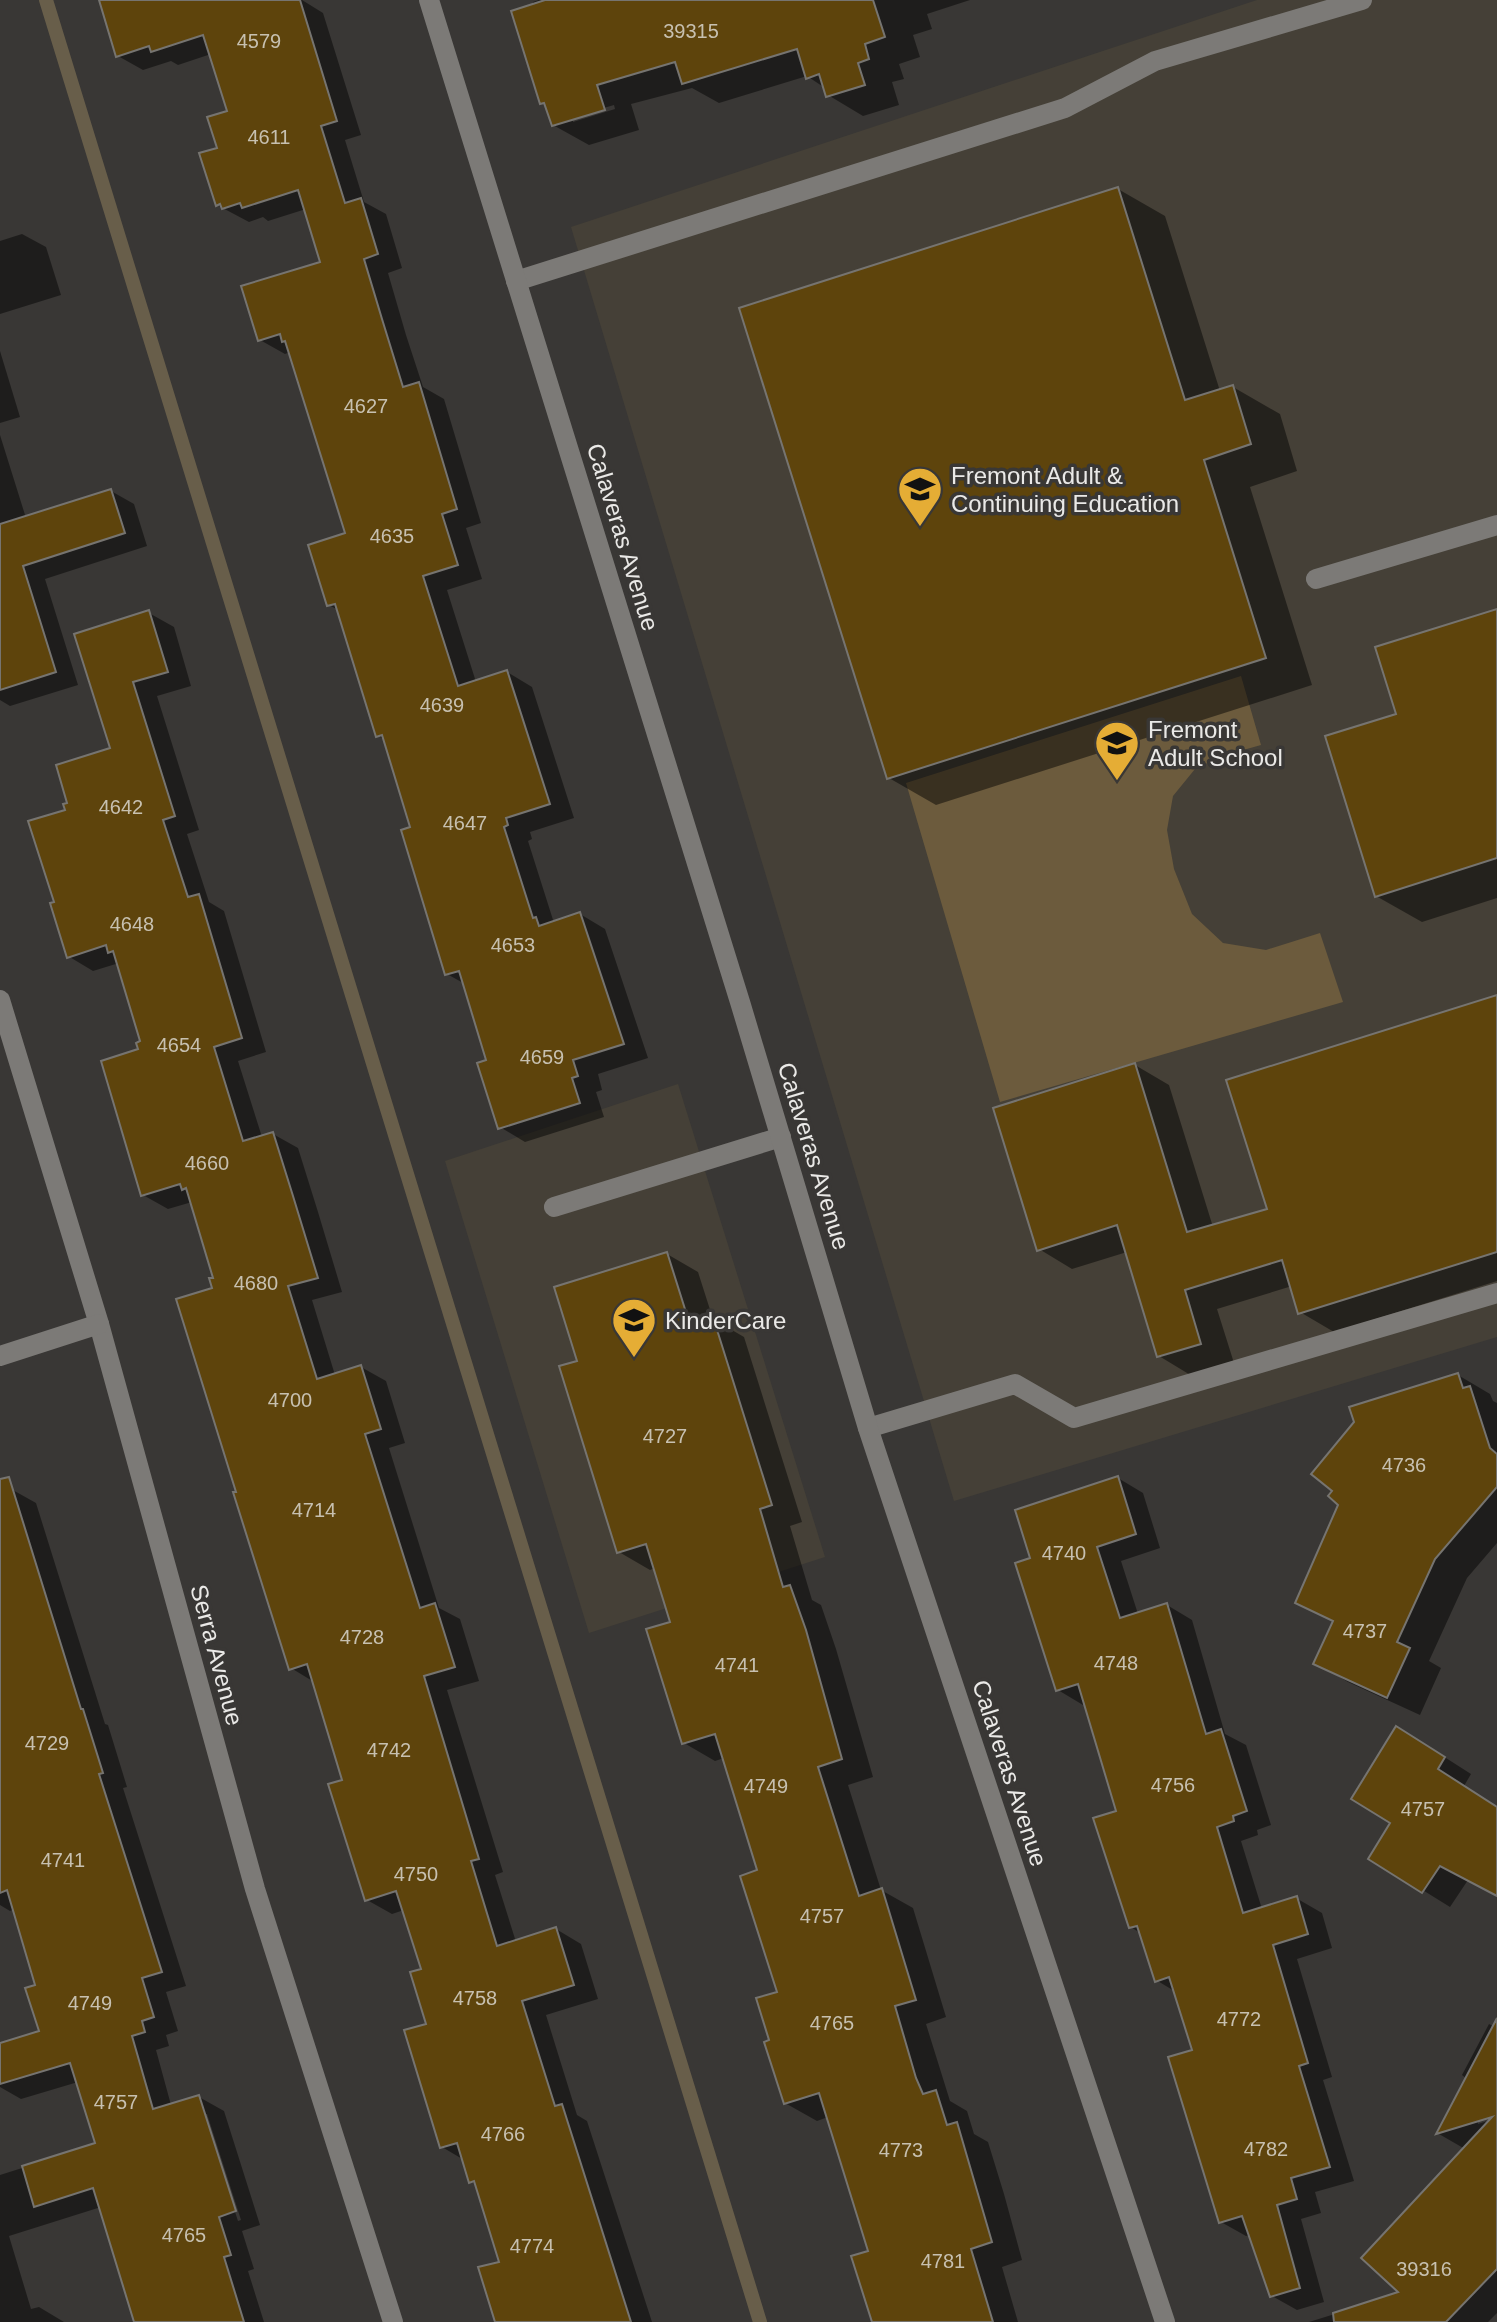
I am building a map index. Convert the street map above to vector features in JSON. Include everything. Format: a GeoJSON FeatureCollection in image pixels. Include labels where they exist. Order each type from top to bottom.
{"type":"FeatureCollection","features":[{"type":"Feature","properties":{"kind":"street","name":"Calaveras Avenue"},"geometry":{"type":"LineString","coordinates":[[429,0],[868,1428],[1165,2322]]}},
{"type":"Feature","properties":{"kind":"street"},"geometry":{"type":"LineString","coordinates":[[516,281],[1065,108],[1155,61],[1362,0]]}},
{"type":"Feature","properties":{"kind":"street"},"geometry":{"type":"LineString","coordinates":[[1316,579],[1497,525]]}},
{"type":"Feature","properties":{"kind":"street","name":"Serra Avenue"},"geometry":{"type":"LineString","coordinates":[[0,1000],[99,1324],[255,1889],[393,2322]]}},
{"type":"Feature","properties":{"kind":"street"},"geometry":{"type":"LineString","coordinates":[[554,1207],[781,1137]]}},
{"type":"Feature","properties":{"kind":"street"},"geometry":{"type":"LineString","coordinates":[[868,1428],[1015,1384],[1074,1418],[1497,1293]]}},
{"type":"Feature","properties":{"kind":"street"},"geometry":{"type":"LineString","coordinates":[[0,1356],[99,1324]]}},
{"type":"Feature","properties":{"kind":"shaded area","name":"Fremont Adult School"},"geometry":{"type":"Polygon","coordinates":[[[1257,0],[1497,0],[1497,1337],[954,1501],[571,227],[1257,0]]]}},
{"type":"Feature","properties":{"kind":"shaded area"},"geometry":{"type":"Polygon","coordinates":[[[1241,676],[1261,745],[1222,756],[1195,769],[1173,796],[1167,830],[1174,869],[1192,914],[1223,943],[1266,950],[1320,933],[1343,1002],[1000,1102],[906,783],[1241,676]]]}},
{"type":"Feature","properties":{"kind":"shaded area","name":"KinderCare"},"geometry":{"type":"Polygon","coordinates":[[[678,1084],[825,1557],[589,1633],[445,1161],[678,1084]]]}},
{"type":"Feature","properties":{"kind":"building"},"geometry":{"type":"Polygon","coordinates":[[[99,0],[300,0],[337,121],[321,126],[345,203],[361,198],[378,254],[364,259],[382,319],[403,387],[419,382],[457,509],[442,514],[458,565],[423,576],[458,686],[507,670],[550,804],[506,818],[508,825],[504,827],[533,918],[536,917],[539,926],[580,912],[624,1044],[573,1060],[578,1076],[572,1078],[580,1103],[498,1129],[477,1063],[486,1060],[459,971],[445,975],[401,830],[410,827],[382,735],[376,737],[335,604],[327,606],[308,545],[345,533],[285,341],[282,342],[280,334],[258,341],[241,286],[320,262],[298,190],[242,208],[240,203],[222,209],[220,204],[216,206],[199,153],[217,148],[207,117],[227,111],[203,35],[151,52],[149,46],[116,57],[99,0]]]}},
{"type":"Feature","properties":{"kind":"building"},"geometry":{"type":"Polygon","coordinates":[[[545,0],[873,0],[885,37],[865,44],[869,59],[858,63],[865,85],[826,97],[819,74],[806,79],[797,49],[682,84],[675,62],[597,85],[605,110],[552,126],[544,103],[540,104],[511,11],[545,0]]]}},
{"type":"Feature","properties":{"kind":"building"},"geometry":{"type":"Polygon","coordinates":[[[1118,187],[1185,400],[1233,385],[1251,444],[1204,460],[1266,658],[887,779],[739,308],[1118,187]]]}},
{"type":"Feature","properties":{"kind":"building"},"geometry":{"type":"Polygon","coordinates":[[[111,489],[125,533],[23,566],[56,672],[0,690],[0,524],[111,489]]]}},
{"type":"Feature","properties":{"kind":"building"},"geometry":{"type":"Polygon","coordinates":[[[1497,609],[1497,858],[1375,897],[1325,736],[1396,714],[1375,647],[1497,609]]]}},
{"type":"Feature","properties":{"kind":"building"},"geometry":{"type":"Polygon","coordinates":[[[149,610],[168,672],[133,682],[175,816],[163,820],[188,897],[199,894],[242,1038],[214,1047],[243,1141],[273,1132],[293,1196],[318,1278],[288,1286],[317,1379],[361,1365],[381,1429],[365,1434],[420,1608],[435,1603],[455,1667],[424,1676],[479,1859],[471,1861],[497,1946],[556,1927],[574,1985],[522,2001],[555,2106],[562,2104],[631,2322],[495,2322],[478,2267],[499,2262],[474,2181],[469,2183],[457,2143],[440,2148],[404,2030],[426,2024],[410,1972],[421,1969],[396,1891],[365,1901],[328,1784],[342,1780],[307,1664],[289,1670],[176,1299],[212,1288],[209,1278],[213,1278],[186,1188],[182,1190],[180,1184],[141,1196],[101,1061],[138,1049],[136,1043],[140,1041],[113,951],[108,953],[106,945],[67,958],[50,903],[54,902],[28,821],[65,810],[63,804],[67,803],[56,765],[110,748],[74,634],[149,610]]]}},
{"type":"Feature","properties":{"kind":"building"},"geometry":{"type":"Polygon","coordinates":[[[1497,995],[1497,1252],[1298,1314],[1282,1260],[1185,1290],[1201,1344],[1157,1357],[1117,1225],[1037,1251],[993,1108],[1135,1063],[1187,1232],[1267,1209],[1226,1080],[1497,995]]]}},
{"type":"Feature","properties":{"kind":"building"},"geometry":{"type":"Polygon","coordinates":[[[667,1252],[690,1325],[713,1317],[772,1505],[760,1509],[783,1587],[790,1585],[806,1630],[842,1759],[818,1767],[859,1896],[882,1888],[916,2000],[895,2006],[916,2078],[923,2094],[936,2090],[947,2125],[957,2122],[992,2242],[971,2249],[993,2322],[872,2322],[851,2256],[868,2251],[819,2093],[784,2104],[764,2042],[769,2040],[756,1998],[777,1992],[740,1876],[757,1870],[715,1734],[682,1744],[646,1629],[670,1622],[646,1544],[617,1553],[559,1366],[577,1361],[554,1287],[667,1252]]]}},
{"type":"Feature","properties":{"kind":"building"},"geometry":{"type":"Polygon","coordinates":[[[1458,1373],[1463,1388],[1470,1386],[1490,1448],[1497,1454],[1497,1487],[1435,1559],[1397,1642],[1410,1648],[1387,1698],[1313,1664],[1333,1621],[1295,1603],[1338,1505],[1328,1496],[1332,1491],[1311,1474],[1354,1422],[1349,1407],[1458,1373]]]}},
{"type":"Feature","properties":{"kind":"building"},"geometry":{"type":"Polygon","coordinates":[[[1118,1476],[1136,1534],[1097,1547],[1120,1618],[1167,1603],[1206,1734],[1221,1729],[1247,1811],[1233,1816],[1234,1821],[1217,1827],[1243,1913],[1297,1896],[1308,1934],[1273,1945],[1308,2063],[1299,2066],[1330,2167],[1291,2178],[1297,2199],[1277,2205],[1300,2288],[1270,2297],[1242,2216],[1219,2223],[1168,2057],[1192,2050],[1169,1977],[1155,1982],[1137,1926],[1129,1928],[1093,1818],[1116,1811],[1078,1684],[1056,1691],[1015,1563],[1030,1558],[1015,1510],[1118,1476]]]}},
{"type":"Feature","properties":{"kind":"building"},"geometry":{"type":"Polygon","coordinates":[[[9,1477],[162,1972],[142,1978],[154,2017],[142,2021],[145,2032],[132,2036],[153,2109],[199,2095],[236,2211],[219,2217],[231,2255],[224,2257],[244,2322],[134,2322],[93,2188],[34,2207],[22,2166],[95,2143],[70,2063],[0,2084],[0,2043],[39,2031],[25,1988],[35,1985],[7,1890],[0,1893],[0,1479],[9,1477]]]}},
{"type":"Feature","properties":{"kind":"building"},"geometry":{"type":"Polygon","coordinates":[[[1396,1726],[1445,1757],[1438,1769],[1497,1807],[1497,1896],[1440,1866],[1422,1893],[1368,1859],[1390,1823],[1351,1799],[1396,1726]]]}},
{"type":"Feature","properties":{"kind":"building"},"geometry":{"type":"Polygon","coordinates":[[[1497,2018],[1497,2269],[1446,2322],[1334,2322],[1333,2313],[1398,2292],[1361,2258],[1492,2117],[1436,2134],[1497,2018]]]}},
{"type":"Feature","properties":{"kind":"waterway"},"geometry":{"type":"LineString","coordinates":[[46,0],[760,2322]]}},
{"type":"Feature","properties":{"kind":"place","name":"Fremont Adult & Continuing Education"},"geometry":{"type":"Point","coordinates":[920,528]}},
{"type":"Feature","properties":{"kind":"place","name":"Fremont Adult School"},"geometry":{"type":"Point","coordinates":[1117,782]}},
{"type":"Feature","properties":{"kind":"place","name":"KinderCare"},"geometry":{"type":"Point","coordinates":[634,1359]}}]}
